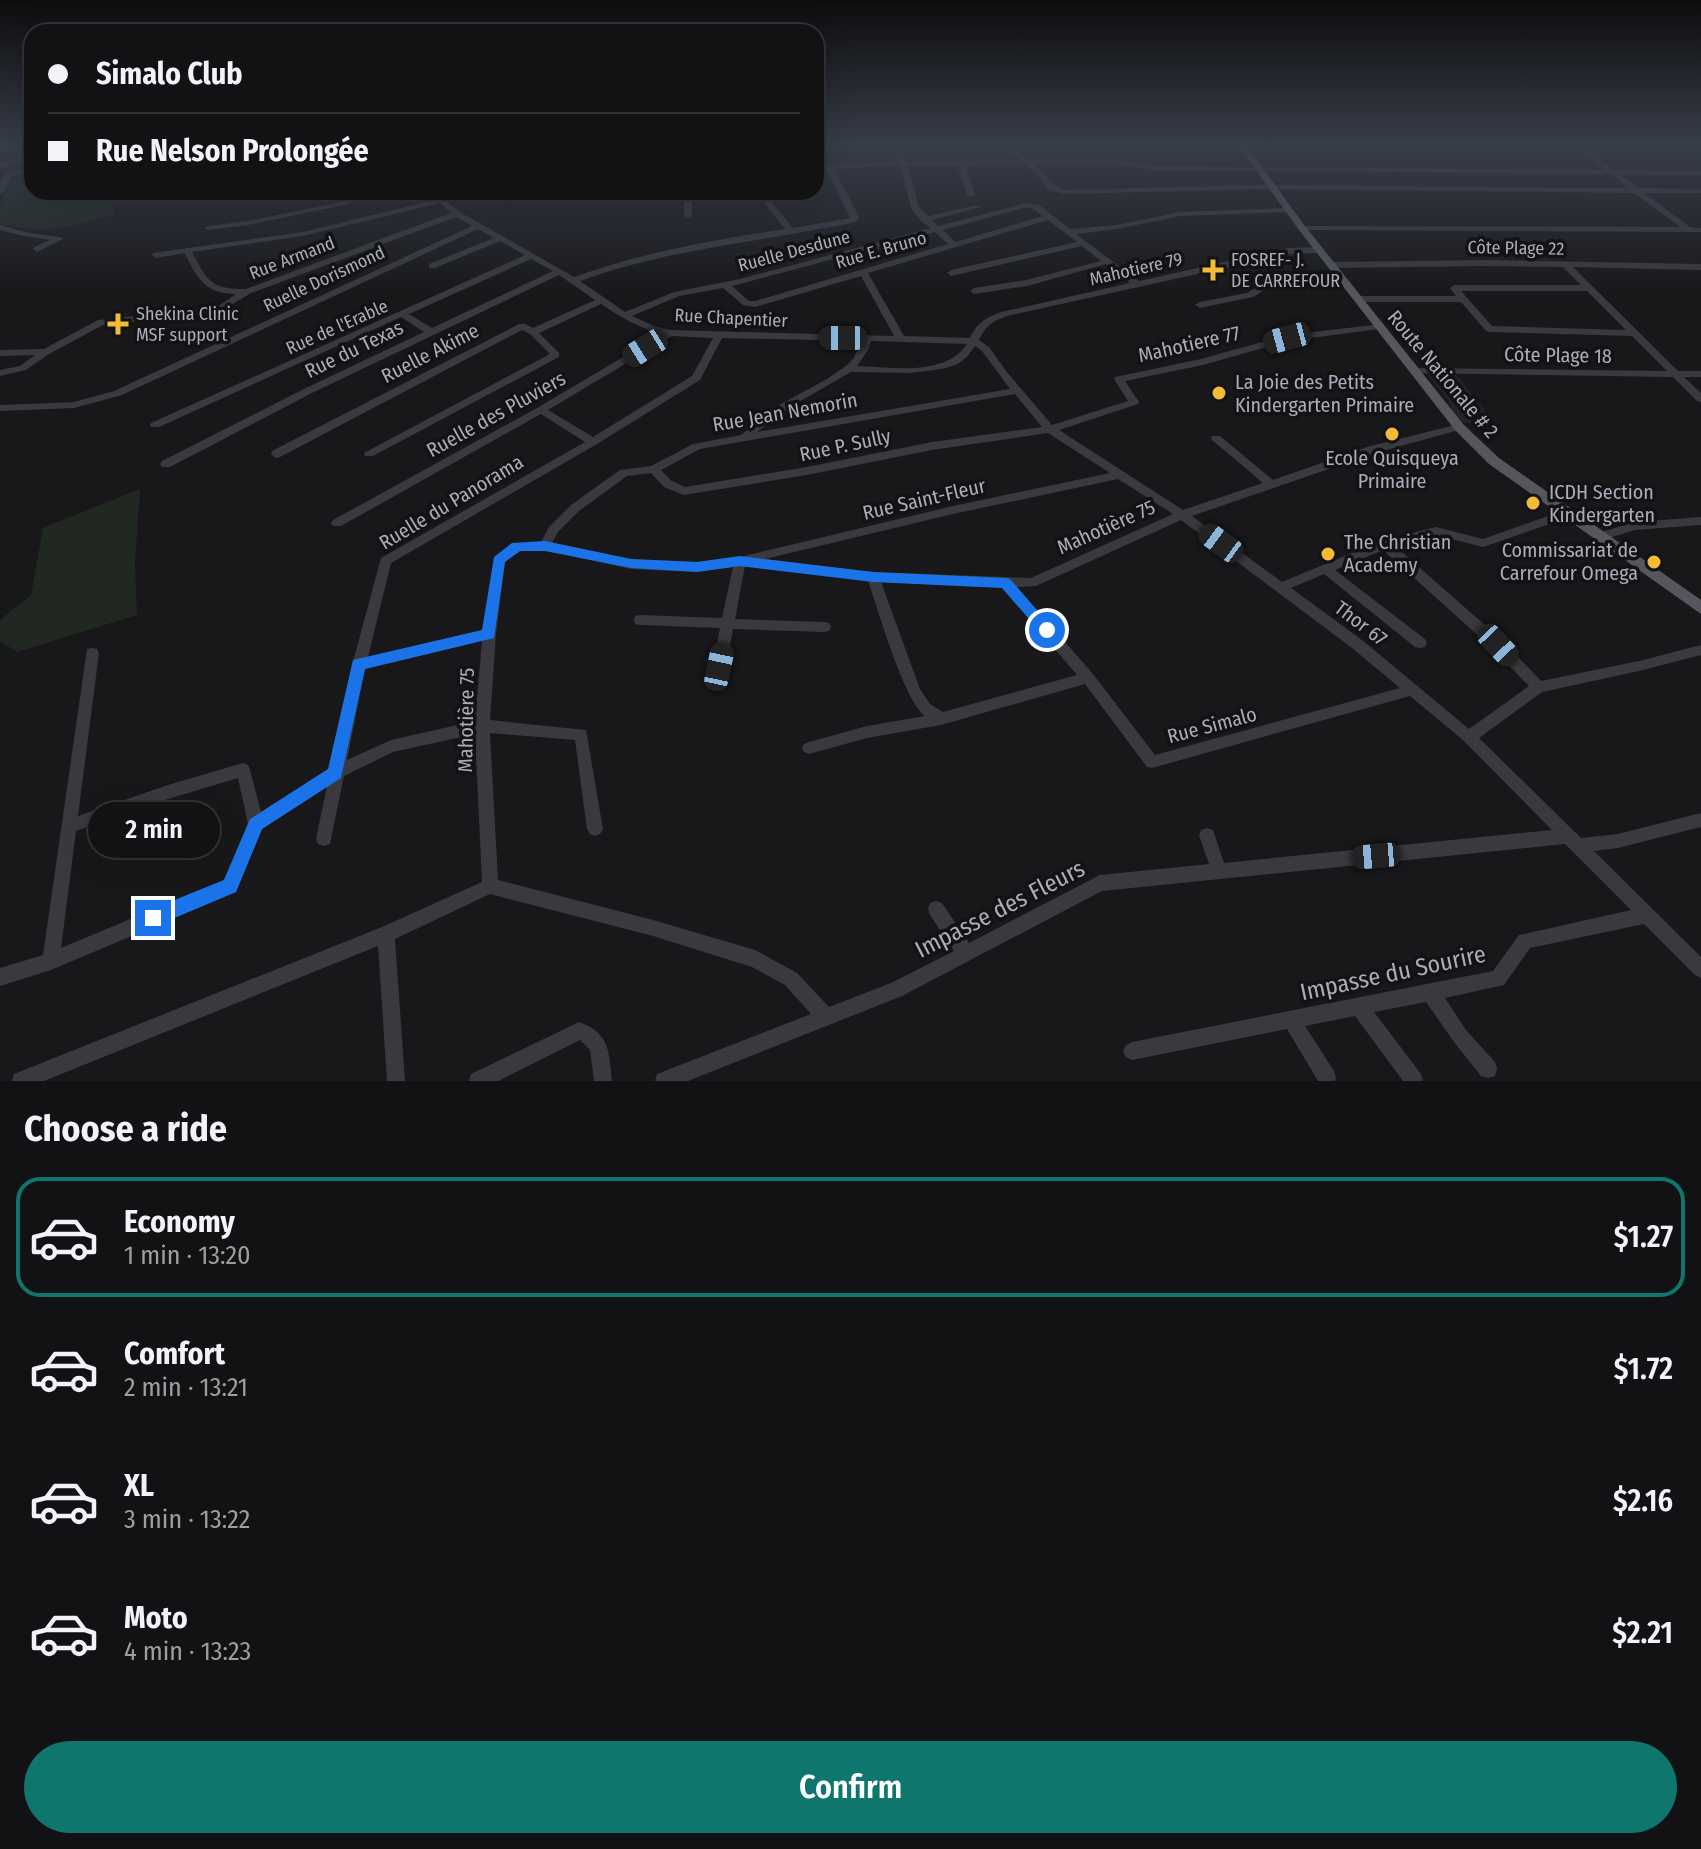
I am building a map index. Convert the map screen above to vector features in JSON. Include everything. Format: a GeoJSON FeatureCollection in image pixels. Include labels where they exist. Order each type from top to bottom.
{"type":"FeatureCollection","features":[{"type":"Feature","properties":{"kind":"main road","name":"Route Nationale # 2"},"geometry":{"type":"LineString","coordinates":[[1277,195],[1459,427],[1494,461],[1701,608]]}},
{"type":"Feature","properties":{"kind":"street"},"geometry":{"type":"LineString","coordinates":[[573,280],[610,266],[675,250],[855,218],[844,195]]}},
{"type":"Feature","properties":{"kind":"street"},"geometry":{"type":"LineString","coordinates":[[911,195],[915,208],[924,219],[954,246]]}},
{"type":"Feature","properties":{"kind":"street"},"geometry":{"type":"LineString","coordinates":[[1643,195],[1688,230]]}},
{"type":"Feature","properties":{"kind":"street"},"geometry":{"type":"LineString","coordinates":[[208,228],[362,200]]}},
{"type":"Feature","properties":{"kind":"street"},"geometry":{"type":"LineString","coordinates":[[156,255],[303,234],[425,200]]}},
{"type":"Feature","properties":{"kind":"street","name":"Rue Chapentier"},"geometry":{"type":"LineString","coordinates":[[440,200],[499,239],[560,271],[624,316],[670,333],[974,341]]}},
{"type":"Feature","properties":{"kind":"street"},"geometry":{"type":"LineString","coordinates":[[688,200],[688,216]]}},
{"type":"Feature","properties":{"kind":"street"},"geometry":{"type":"LineString","coordinates":[[768,200],[790,230]]}},
{"type":"Feature","properties":{"kind":"street","name":"Ruelle Desdune"},"geometry":{"type":"LineString","coordinates":[[624,316],[677,294],[726,286],[1027,205],[1036,207],[1138,285]]}},
{"type":"Feature","properties":{"kind":"street"},"geometry":{"type":"LineString","coordinates":[[924,219],[977,207]]}},
{"type":"Feature","properties":{"kind":"street"},"geometry":{"type":"LineString","coordinates":[[1069,232],[1117,227],[1180,214],[1288,210]]}},
{"type":"Feature","properties":{"kind":"street","name":"Rue Armand"},"geometry":{"type":"LineString","coordinates":[[0,353],[46,352],[101,322],[219,309],[248,291],[457,214]]}},
{"type":"Feature","properties":{"kind":"street","name":"Rue E. Bruno"},"geometry":{"type":"LineString","coordinates":[[726,286],[746,303],[755,304],[1049,217]]}},
{"type":"Feature","properties":{"kind":"street","name":"Ruelle Dorismond"},"geometry":{"type":"LineString","coordinates":[[0,408],[74,405],[118,393],[478,226]]}},
{"type":"Feature","properties":{"kind":"street"},"geometry":{"type":"LineString","coordinates":[[0,227],[59,239],[37,249]]}},
{"type":"Feature","properties":{"kind":"street"},"geometry":{"type":"LineString","coordinates":[[1302,228],[1701,230]]}},
{"type":"Feature","properties":{"kind":"street"},"geometry":{"type":"LineString","coordinates":[[432,266],[499,239]]}},
{"type":"Feature","properties":{"kind":"street"},"geometry":{"type":"LineString","coordinates":[[951,273],[1081,244]]}},
{"type":"Feature","properties":{"kind":"street"},"geometry":{"type":"LineString","coordinates":[[187,250],[203,282],[215,289],[233,293],[248,291]]}},
{"type":"Feature","properties":{"kind":"street","name":"Mahotiere 79"},"geometry":{"type":"LineString","coordinates":[[850,369],[943,368],[962,357],[974,341],[975,330],[991,318],[1288,251],[1320,250]]}},
{"type":"Feature","properties":{"kind":"street","name":"Rue de l'Erable"},"geometry":{"type":"LineString","coordinates":[[155,425],[532,255]]}},
{"type":"Feature","properties":{"kind":"street"},"geometry":{"type":"LineString","coordinates":[[974,291],[1027,283],[1105,262]]}},
{"type":"Feature","properties":{"kind":"street","name":"Côte Plage 22"},"geometry":{"type":"LineString","coordinates":[[1331,265],[1701,267]]}},
{"type":"Feature","properties":{"kind":"street"},"geometry":{"type":"LineString","coordinates":[[1566,265],[1701,399]]}},
{"type":"Feature","properties":{"kind":"street","name":"Rue du Texas"},"geometry":{"type":"LineString","coordinates":[[166,464],[560,271]]}},
{"type":"Feature","properties":{"kind":"street"},"geometry":{"type":"LineString","coordinates":[[863,272],[900,338]]}},
{"type":"Feature","properties":{"kind":"street"},"geometry":{"type":"LineString","coordinates":[[1200,305],[1250,295],[1264,286],[1343,281]]}},
{"type":"Feature","properties":{"kind":"street"},"geometry":{"type":"LineString","coordinates":[[1590,288],[1455,286],[1486,328],[1492,330],[1634,333]]}},
{"type":"Feature","properties":{"kind":"street"},"geometry":{"type":"LineString","coordinates":[[1358,299],[1463,299]]}},
{"type":"Feature","properties":{"kind":"street","name":"Ruelle Akime"},"geometry":{"type":"LineString","coordinates":[[276,454],[522,326],[533,332],[601,300]]}},
{"type":"Feature","properties":{"kind":"street"},"geometry":{"type":"LineString","coordinates":[[404,315],[431,332]]}},
{"type":"Feature","properties":{"kind":"street","name":"Mahotiere 77"},"geometry":{"type":"LineString","coordinates":[[1050,429],[1134,402],[1119,379],[1203,362],[1287,338],[1379,326]]}},
{"type":"Feature","properties":{"kind":"street"},"geometry":{"type":"LineString","coordinates":[[369,453],[556,355],[533,332]]}},
{"type":"Feature","properties":{"kind":"street","name":"Ruelle des Pluviers"},"geometry":{"type":"LineString","coordinates":[[337,523],[541,410],[670,333]]}},
{"type":"Feature","properties":{"kind":"street","name":"Ruelle du Panorama"},"geometry":{"type":"LineString","coordinates":[[324,839],[335,773],[385,561],[593,442],[696,378],[719,335]]}},
{"type":"Feature","properties":{"kind":"street"},"geometry":{"type":"LineString","coordinates":[[744,437],[796,399],[850,369],[864,353],[867,338]]}},
{"type":"Feature","properties":{"kind":"street","name":"Thor 67"},"geometry":{"type":"LineString","coordinates":[[974,341],[986,349],[1050,429],[1182,515],[1357,644],[1469,737],[1701,969]]}},
{"type":"Feature","properties":{"kind":"street"},"geometry":{"type":"LineString","coordinates":[[0,373],[23,368],[46,352]]}},
{"type":"Feature","properties":{"kind":"street","name":"Côte Plage 18"},"geometry":{"type":"LineString","coordinates":[[1414,371],[1701,374]]}},
{"type":"Feature","properties":{"kind":"street","name":"Rue Jean Nemorin"},"geometry":{"type":"LineString","coordinates":[[545,546],[553,530],[575,508],[624,473],[654,469],[697,446],[1017,391]]}},
{"type":"Feature","properties":{"kind":"street"},"geometry":{"type":"LineString","coordinates":[[541,410],[593,442]]}},
{"type":"Feature","properties":{"kind":"street","name":"Mahotière 75"},"geometry":{"type":"LineString","coordinates":[[490,886],[482,726],[489,634],[499,560],[517,547],[545,546],[631,564],[697,567],[740,561],[873,577],[1032,583],[1182,515],[1371,450],[1459,427]]}},
{"type":"Feature","properties":{"kind":"street","name":"Rue P. Sully"},"geometry":{"type":"LineString","coordinates":[[654,469],[668,484],[684,491],[932,446],[1050,429]]}},
{"type":"Feature","properties":{"kind":"street"},"geometry":{"type":"LineString","coordinates":[[1216,438],[1271,484]]}},
{"type":"Feature","properties":{"kind":"street","name":"Rue Saint-Fleur"},"geometry":{"type":"LineString","coordinates":[[740,561],[953,510],[1118,475]]}},
{"type":"Feature","properties":{"kind":"street"},"geometry":{"type":"LineString","coordinates":[[1279,588],[1385,544],[1436,531],[1483,543],[1566,514]]}},
{"type":"Feature","properties":{"kind":"street"},"geometry":{"type":"LineString","coordinates":[[1599,537],[1635,526],[1701,521]]}},
{"type":"Feature","properties":{"kind":"street"},"geometry":{"type":"LineString","coordinates":[[1385,544],[1498,645],[1538,687]]}},
{"type":"Feature","properties":{"kind":"street"},"geometry":{"type":"LineString","coordinates":[[719,667],[740,561]]}},
{"type":"Feature","properties":{"kind":"street"},"geometry":{"type":"LineString","coordinates":[[1325,568],[1420,643]]}},
{"type":"Feature","properties":{"kind":"street"},"geometry":{"type":"LineString","coordinates":[[873,577],[914,691],[925,708],[941,719]]}},
{"type":"Feature","properties":{"kind":"street","name":"Rue Simalo"},"geometry":{"type":"LineString","coordinates":[[1006,583],[1088,678],[1152,762],[1412,690]]}},
{"type":"Feature","properties":{"kind":"street"},"geometry":{"type":"LineString","coordinates":[[640,620],[824,627]]}},
{"type":"Feature","properties":{"kind":"street"},"geometry":{"type":"LineString","coordinates":[[359,665],[489,634]]}},
{"type":"Feature","properties":{"kind":"street"},"geometry":{"type":"LineString","coordinates":[[1469,737],[1538,687],[1701,650]]}},
{"type":"Feature","properties":{"kind":"street"},"geometry":{"type":"LineString","coordinates":[[51,961],[92,653]]}},
{"type":"Feature","properties":{"kind":"street"},"geometry":{"type":"LineString","coordinates":[[809,748],[867,732],[941,719],[1088,678]]}},
{"type":"Feature","properties":{"kind":"street"},"geometry":{"type":"LineString","coordinates":[[0,977],[51,961],[230,886],[256,824],[335,773],[391,746],[482,726],[581,734],[595,829]]}},
{"type":"Feature","properties":{"kind":"street"},"geometry":{"type":"LineString","coordinates":[[68,827],[243,770],[256,824]]}},
{"type":"Feature","properties":{"kind":"street","name":"Impasse des Fleurs"},"geometry":{"type":"LineString","coordinates":[[664,1081],[896,990],[1100,883],[1219,870],[1572,841],[1618,841],[1701,820]]}},
{"type":"Feature","properties":{"kind":"street"},"geometry":{"type":"LineString","coordinates":[[1207,835],[1219,870]]}},
{"type":"Feature","properties":{"kind":"street"},"geometry":{"type":"LineString","coordinates":[[21,1081],[386,934],[490,886],[653,928],[755,959],[791,979],[827,1018]]}},
{"type":"Feature","properties":{"kind":"street"},"geometry":{"type":"LineString","coordinates":[[936,909],[966,954]]}},
{"type":"Feature","properties":{"kind":"street","name":"Impasse du Sourire"},"geometry":{"type":"LineString","coordinates":[[1132,1051],[1498,979],[1525,941],[1646,915]]}},
{"type":"Feature","properties":{"kind":"street"},"geometry":{"type":"LineString","coordinates":[[386,934],[396,1081]]}},
{"type":"Feature","properties":{"kind":"street"},"geometry":{"type":"LineString","coordinates":[[1430,992],[1460,1036],[1488,1069]]}},
{"type":"Feature","properties":{"kind":"street"},"geometry":{"type":"LineString","coordinates":[[1358,1006],[1414,1081]]}},
{"type":"Feature","properties":{"kind":"street"},"geometry":{"type":"LineString","coordinates":[[1291,1019],[1327,1078]]}},
{"type":"Feature","properties":{"kind":"street"},"geometry":{"type":"LineString","coordinates":[[478,1081],[579,1031],[591,1034],[597,1041],[603,1081]]}},
{"type":"Feature","properties":{"kind":"shaded area"},"geometry":{"type":"Polygon","coordinates":[[[4,195],[24,195],[24,200],[117,200],[112,204],[115,213],[86,222],[44,229],[0,223],[4,195]]]}},
{"type":"Feature","properties":{"kind":"shaded area"},"geometry":{"type":"Polygon","coordinates":[[[1427,374],[1456,374],[1496,425],[1456,422],[1449,402],[1427,374]]]}},
{"type":"Feature","properties":{"kind":"shaded area"},"geometry":{"type":"Polygon","coordinates":[[[140,489],[135,563],[137,615],[17,652],[0,641],[0,620],[31,595],[43,528],[140,489]]]}},
{"type":"Feature","properties":{"kind":"place","name":"FOSREF- J. DE CARREFOUR"},"geometry":{"type":"Point","coordinates":[1213,270]}},
{"type":"Feature","properties":{"kind":"place","name":"Shekina Clinic MSF support"},"geometry":{"type":"Point","coordinates":[118,324]}},
{"type":"Feature","properties":{"kind":"place","name":"La Joie des Petits Kindergarten Primaire"},"geometry":{"type":"Point","coordinates":[1219,393]}},
{"type":"Feature","properties":{"kind":"place","name":"Ecole Quisqueya Primaire"},"geometry":{"type":"Point","coordinates":[1392,434]}},
{"type":"Feature","properties":{"kind":"place","name":"ICDH Section Kindergarten"},"geometry":{"type":"Point","coordinates":[1533,503]}},
{"type":"Feature","properties":{"kind":"place","name":"The Christian Academy"},"geometry":{"type":"Point","coordinates":[1328,554]}},
{"type":"Feature","properties":{"kind":"place","name":"Commissariat de Carrefour Omega"},"geometry":{"type":"Point","coordinates":[1654,562]}},
{"type":"Feature","properties":{"kind":"route"},"geometry":{"type":"LineString","coordinates":[[153,918],[230,886],[256,824],[335,773],[359,665],[489,634],[499,560],[523,545],[545,546],[631,564],[697,567],[740,561],[873,577],[1006,583],[1047,630]]}}]}
